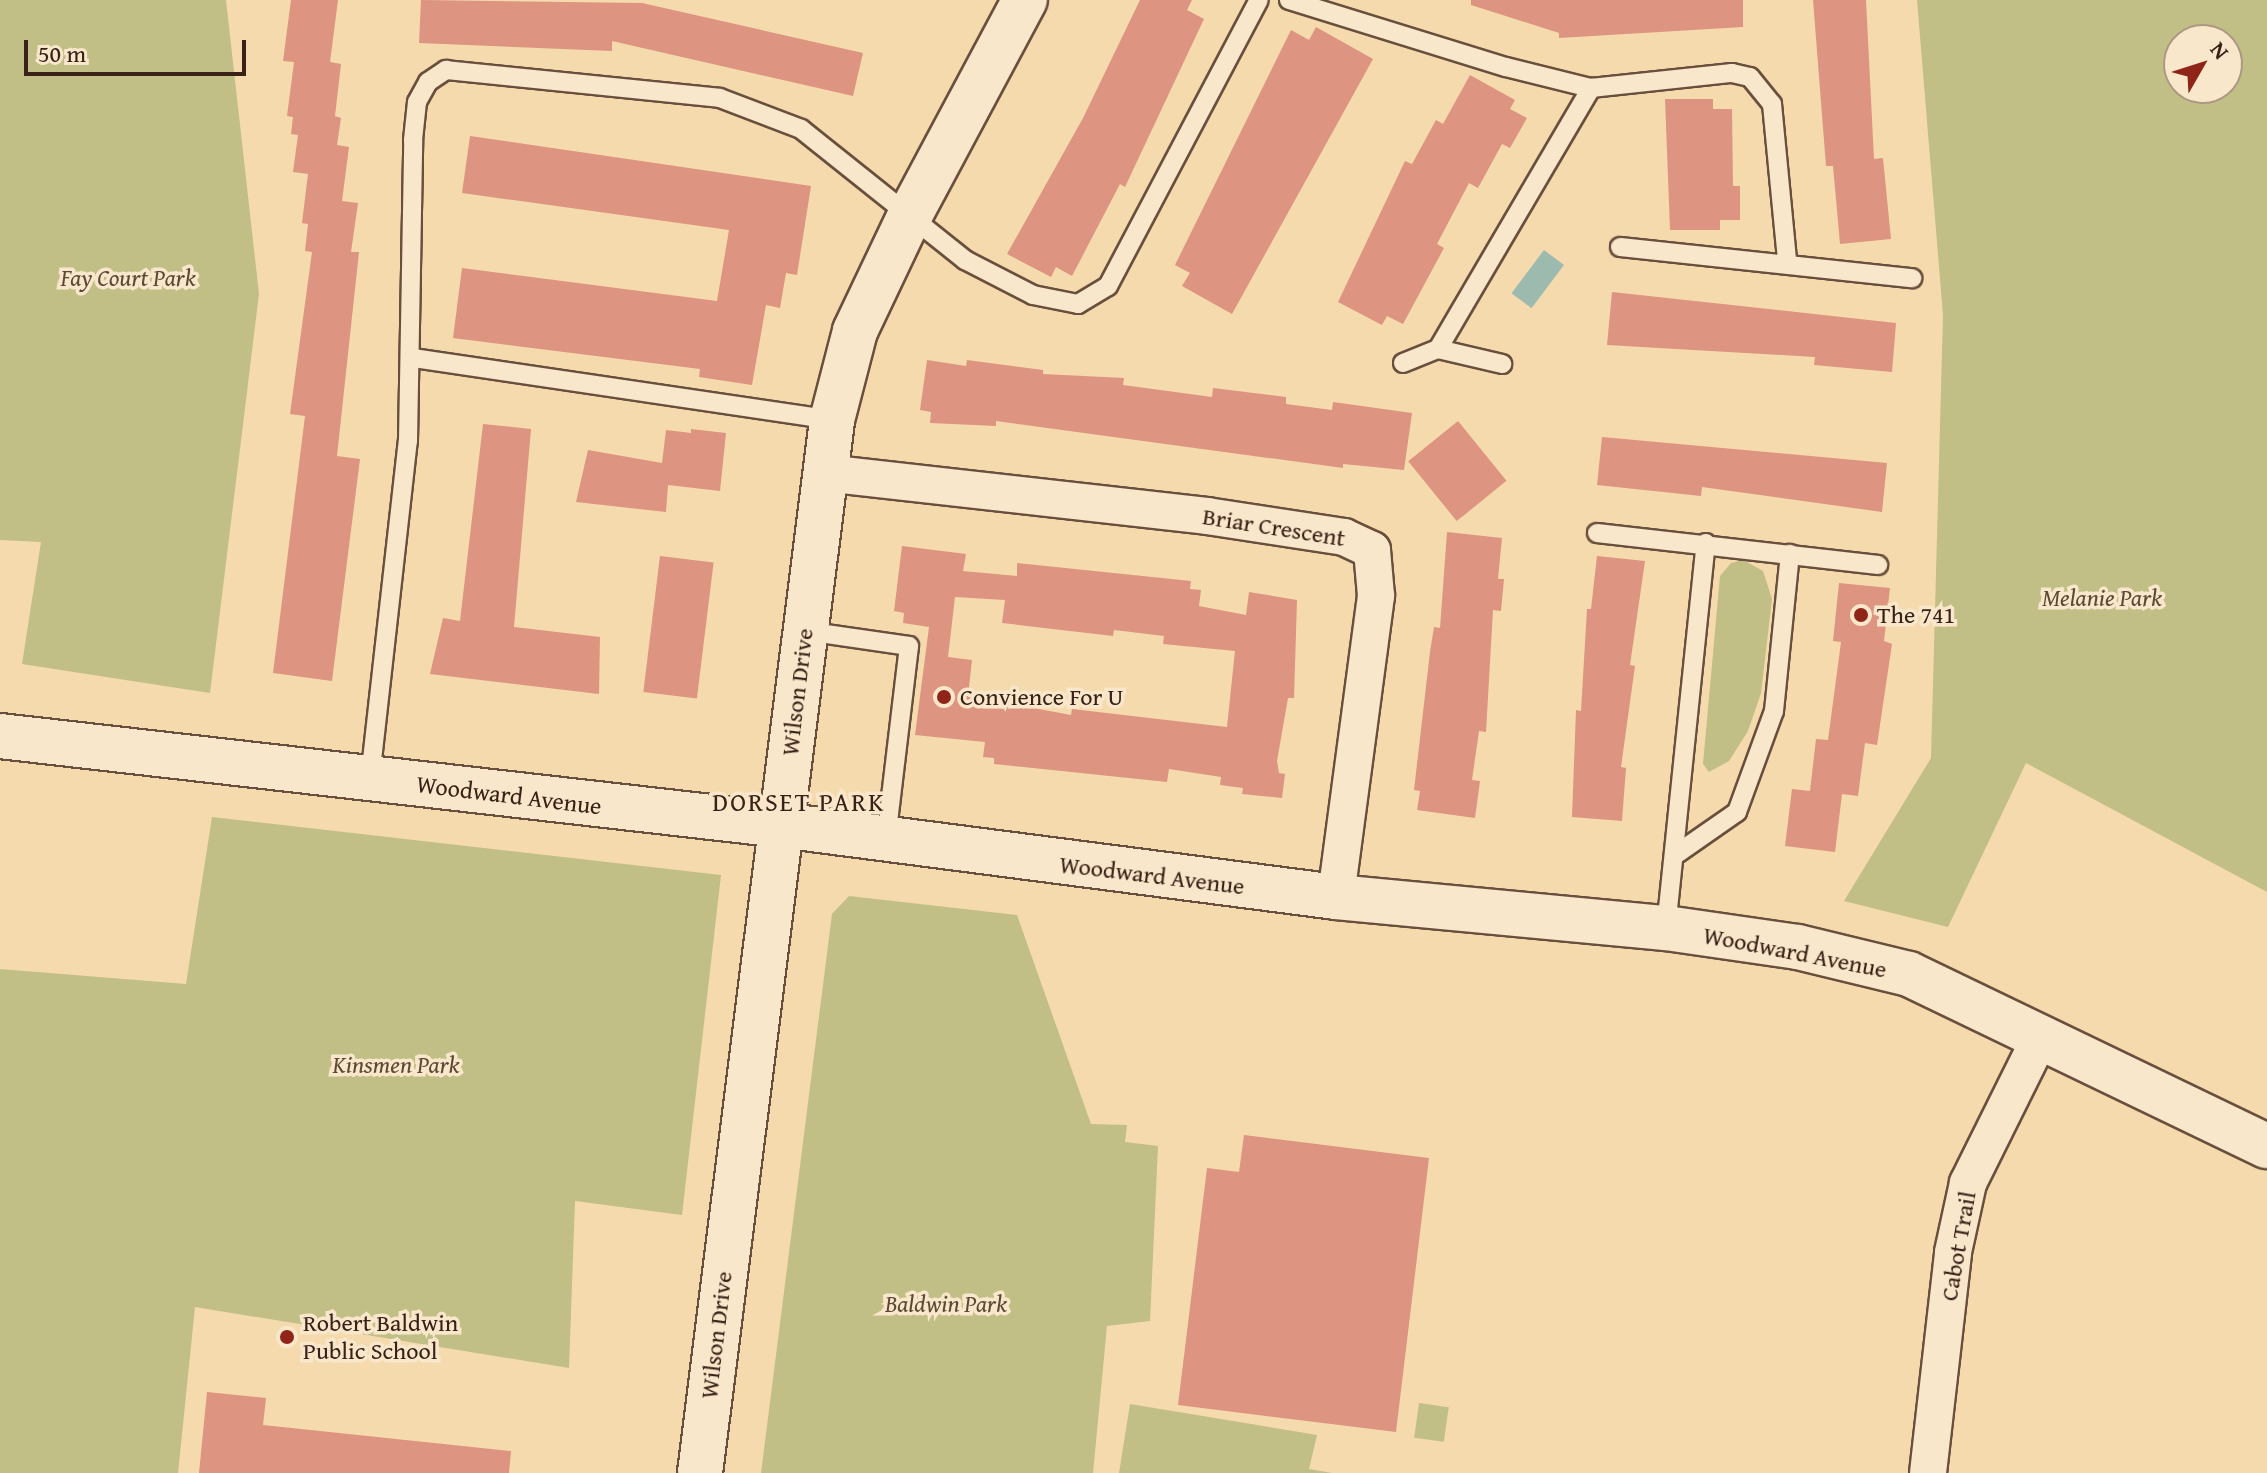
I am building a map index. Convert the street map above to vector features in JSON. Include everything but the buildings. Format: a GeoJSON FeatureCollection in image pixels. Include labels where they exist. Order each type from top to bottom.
{"type":"FeatureCollection","features":[{"type":"Feature","properties":{"kind":"street","name":"Wilson Drive"},"geometry":{"type":"LineString","coordinates":[[700,1473],[832,420],[855,331],[910,215],[1025,0]]}},
{"type":"Feature","properties":{"kind":"street","name":"Briar Crescent"},"geometry":{"type":"LineString","coordinates":[[825,473],[1207,516],[1359,540],[1372,550],[1376,596],[1336,897]]}},
{"type":"Feature","properties":{"kind":"street","name":"Woodward Avenue"},"geometry":{"type":"LineString","coordinates":[[0,736],[781,825],[1336,897],[1666,928],[1798,947],[1909,974],[2042,1034],[2267,1146]]}},
{"type":"Feature","properties":{"kind":"street","name":"Cabot Trail"},"geometry":{"type":"LineString","coordinates":[[1928,1473],[1953,1252],[1968,1183],[2042,1034]]}},
{"type":"Feature","properties":{"kind":"lane"},"geometry":{"type":"LineString","coordinates":[[370,778],[413,358],[417,102],[428,82],[446,70],[720,98],[801,129],[965,260],[1033,295],[1078,304],[1108,286],[1259,0]]}},
{"type":"Feature","properties":{"kind":"lane"},"geometry":{"type":"LineString","coordinates":[[1289,0],[1506,67],[1591,88],[1732,73],[1750,77],[1772,104],[1787,261]]}},
{"type":"Feature","properties":{"kind":"lane"},"geometry":{"type":"LineString","coordinates":[[1438,349],[1591,88]]}},
{"type":"Feature","properties":{"kind":"lane"},"geometry":{"type":"LineString","coordinates":[[1620,247],[1787,261],[1912,278]]}},
{"type":"Feature","properties":{"kind":"lane"},"geometry":{"type":"LineString","coordinates":[[1403,363],[1438,349],[1502,364]]}},
{"type":"Feature","properties":{"kind":"lane"},"geometry":{"type":"LineString","coordinates":[[413,358],[832,420]]}},
{"type":"Feature","properties":{"kind":"lane"},"geometry":{"type":"LineString","coordinates":[[1597,533],[1878,565]]}},
{"type":"Feature","properties":{"kind":"lane"},"geometry":{"type":"LineString","coordinates":[[1666,928],[1678,853],[1706,543]]}},
{"type":"Feature","properties":{"kind":"lane"},"geometry":{"type":"LineString","coordinates":[[1678,853],[1737,812],[1774,711],[1790,554]]}},
{"type":"Feature","properties":{"kind":"lane"},"geometry":{"type":"LineString","coordinates":[[805,631],[909,646],[886,839]]}},
{"type":"Feature","properties":{"kind":"green space","name":"Fay Court Park"},"geometry":{"type":"Polygon","coordinates":[[[0,0],[226,0],[259,294],[210,693],[22,664],[41,542],[0,540],[0,0]]]}},
{"type":"Feature","properties":{"kind":"green space","name":"Melanie Park"},"geometry":{"type":"Polygon","coordinates":[[[1917,0],[2267,0],[2267,892],[2026,763],[1948,927],[1844,901],[1931,758],[1943,315],[1917,0]]]}},
{"type":"Feature","properties":{"kind":"green space"},"geometry":{"type":"Polygon","coordinates":[[[1743,560],[1763,571],[1772,599],[1761,693],[1748,731],[1729,761],[1709,772],[1703,764],[1720,576],[1731,563],[1743,560]]]}},
{"type":"Feature","properties":{"kind":"green space","name":"Kinsmen Park"},"geometry":{"type":"Polygon","coordinates":[[[212,817],[721,875],[682,1215],[575,1201],[569,1368],[195,1307],[178,1473],[0,1473],[0,969],[186,984],[212,817]]]}},
{"type":"Feature","properties":{"kind":"green space","name":"Baldwin Park"},"geometry":{"type":"Polygon","coordinates":[[[849,896],[1017,915],[1091,1124],[1127,1125],[1125,1142],[1158,1146],[1150,1321],[1107,1326],[1093,1473],[761,1473],[832,914],[849,896]]]}},
{"type":"Feature","properties":{"kind":"green space"},"geometry":{"type":"Polygon","coordinates":[[[1419,1403],[1449,1407],[1444,1442],[1414,1438],[1419,1403]]]}},
{"type":"Feature","properties":{"kind":"green space"},"geometry":{"type":"Polygon","coordinates":[[[1130,1404],[1317,1435],[1309,1469],[1332,1473],[1119,1473],[1130,1404]]]}},
{"type":"Feature","properties":{"kind":"shaded area"},"geometry":{"type":"Polygon","coordinates":[[[1544,250],[1564,265],[1531,308],[1512,293],[1544,250]]]}},
{"type":"Feature","properties":{"kind":"place","name":"The 741"},"geometry":{"type":"Point","coordinates":[1861,615]}},
{"type":"Feature","properties":{"kind":"place","name":"Convience For U"},"geometry":{"type":"Point","coordinates":[944,697]}},
{"type":"Feature","properties":{"kind":"place","name":"Robert Baldwin Public School"},"geometry":{"type":"Point","coordinates":[287,1337]}},
{"type":"Feature","properties":{"kind":"district","name":"DORSET PARK"},"geometry":{"type":"Point","coordinates":[799,802]}}]}
